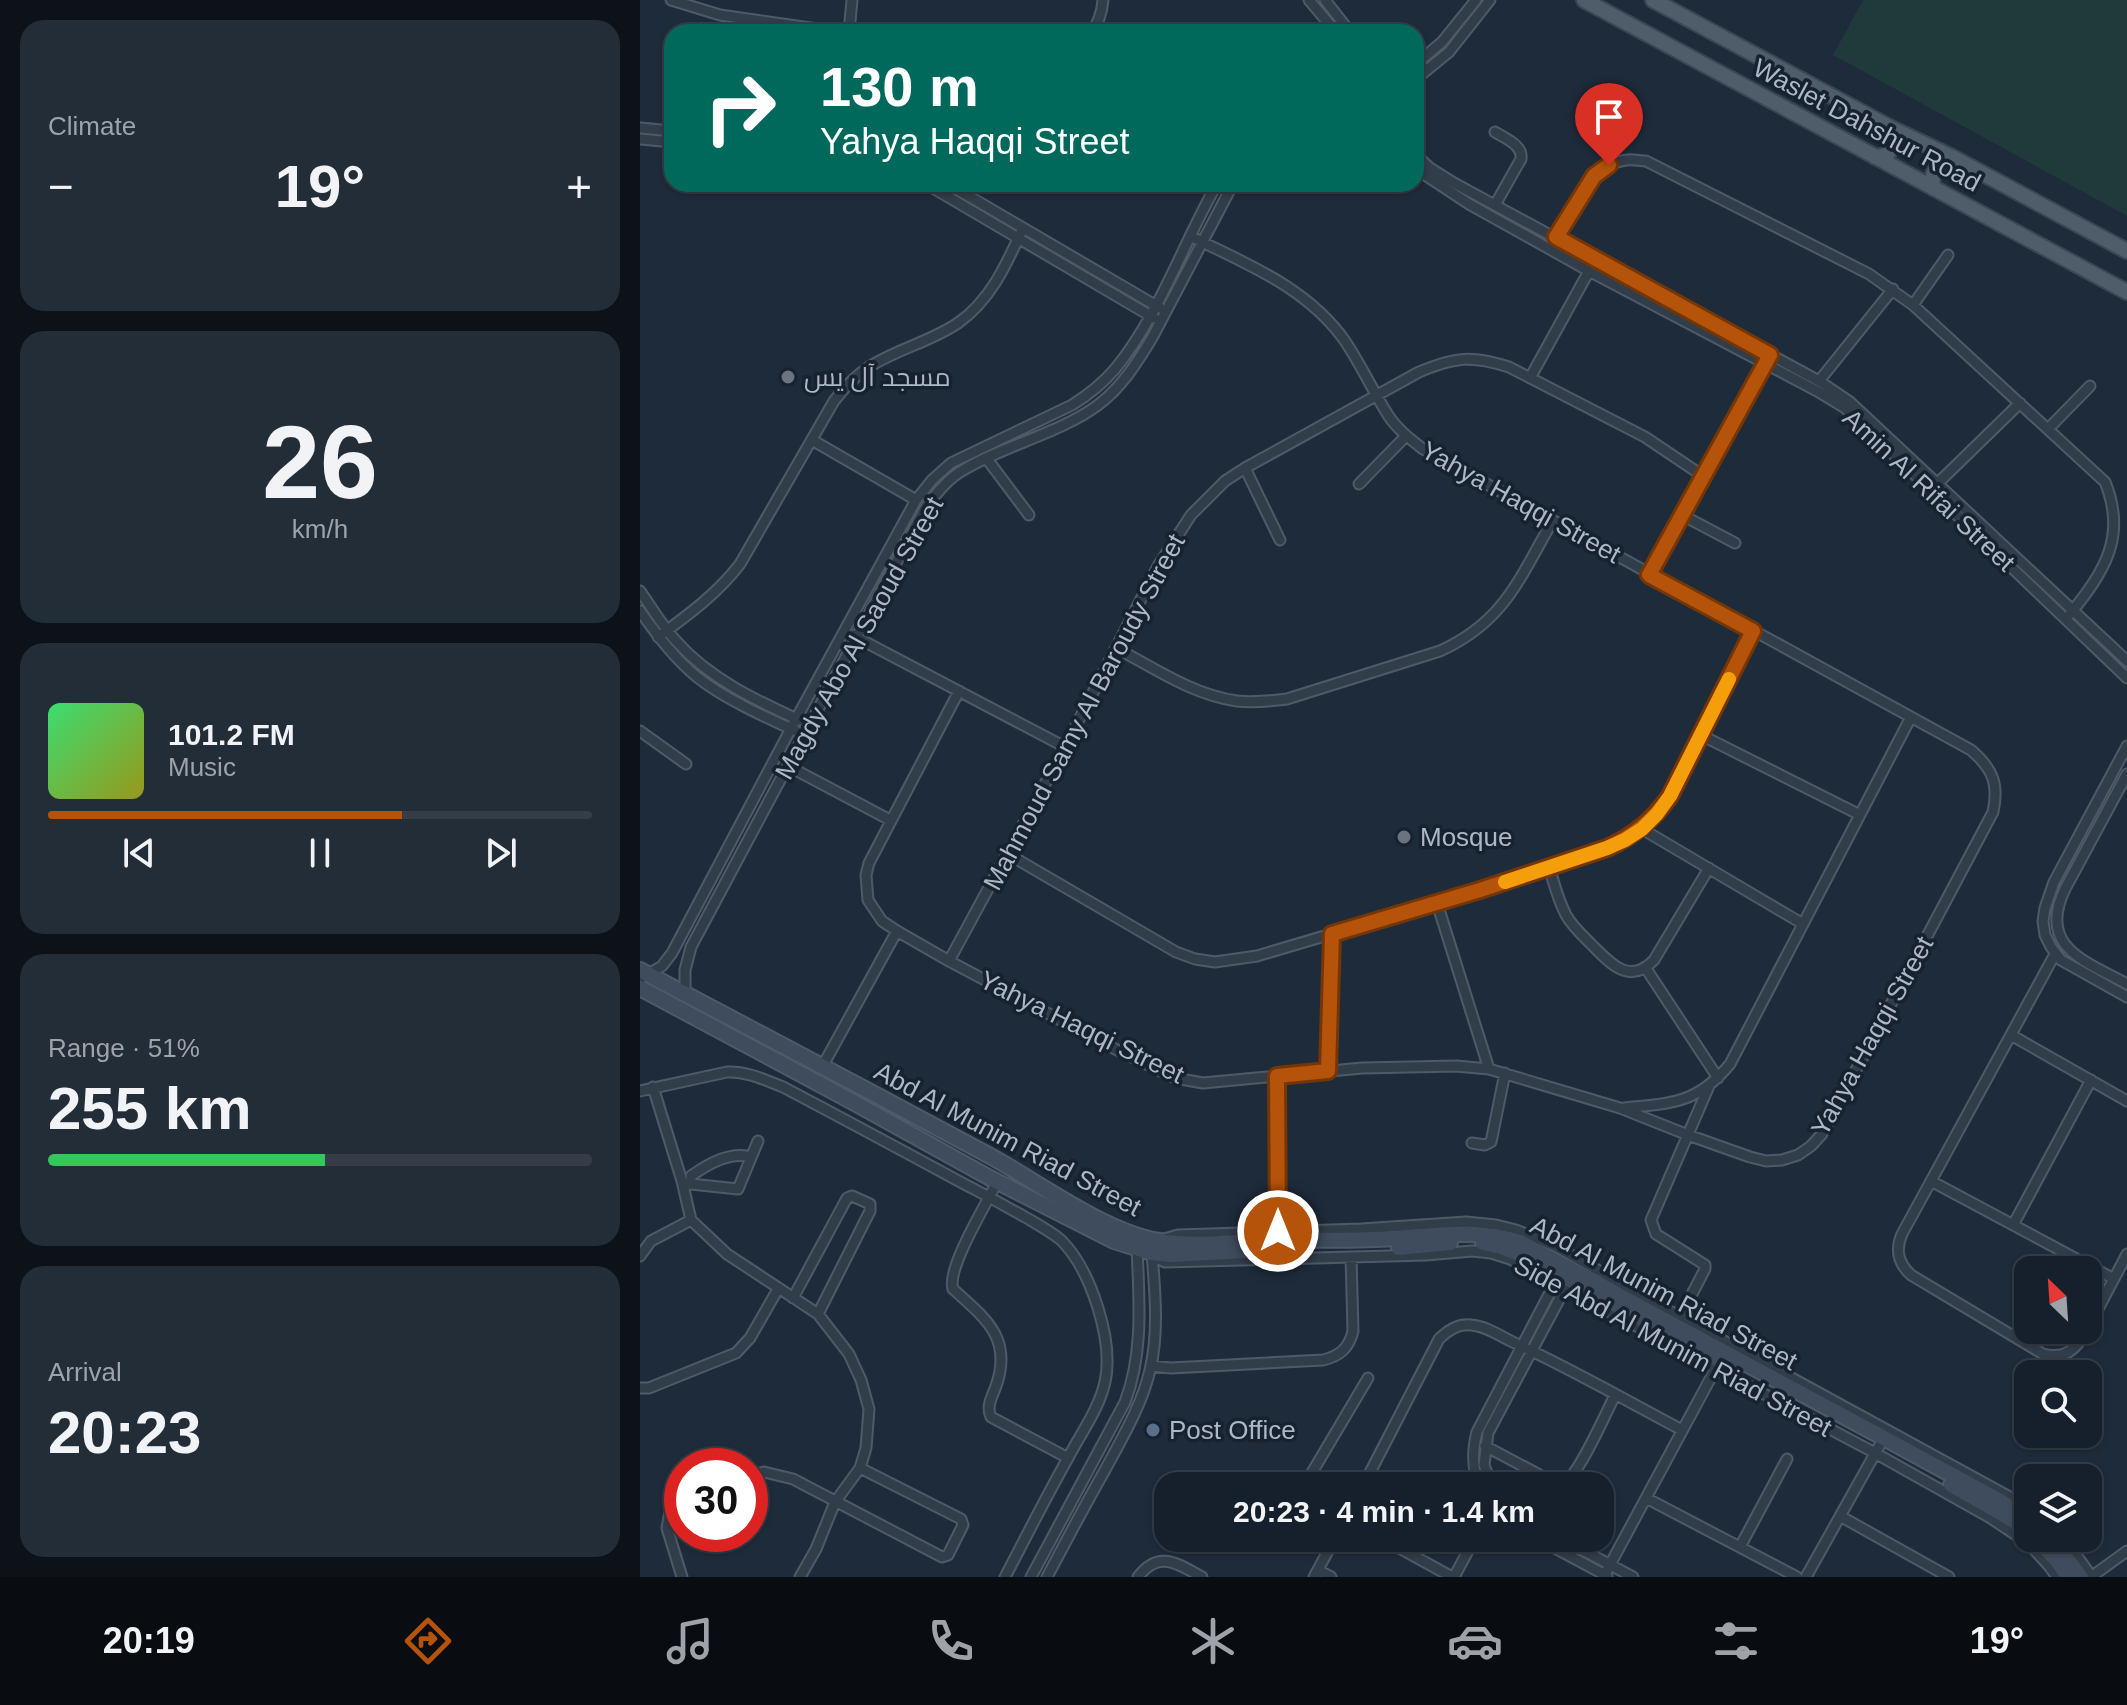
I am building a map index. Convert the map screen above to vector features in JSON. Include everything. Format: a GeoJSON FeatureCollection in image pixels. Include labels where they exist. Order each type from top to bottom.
{"type":"FeatureCollection","features":[{"type":"Feature","properties":{"kind":"main road","name":"Waslet Dahshur Road"},"geometry":{"type":"LineString","coordinates":[[1584,0],[2127,292]]}},
{"type":"Feature","properties":{"kind":"main road","name":"Waslet Dahshur Road"},"geometry":{"type":"LineString","coordinates":[[1653,0],[2127,251]]}},
{"type":"Feature","properties":{"kind":"main road"},"geometry":{"type":"LineString","coordinates":[[1875,157],[1889,153],[1894,144],[1891,128]]}},
{"type":"Feature","properties":{"kind":"main road"},"geometry":{"type":"LineString","coordinates":[[1933,188],[1935,168],[1952,157]]}},
{"type":"Feature","properties":{"kind":"street"},"geometry":{"type":"LineString","coordinates":[[671,0],[720,15],[783,24]]}},
{"type":"Feature","properties":{"kind":"street"},"geometry":{"type":"LineString","coordinates":[[850,24],[852,0]]}},
{"type":"Feature","properties":{"kind":"street"},"geometry":{"type":"LineString","coordinates":[[1095,24],[1102,11],[1103,0]]}},
{"type":"Feature","properties":{"kind":"street"},"geometry":{"type":"LineString","coordinates":[[1309,0],[1329,24]]}},
{"type":"Feature","properties":{"kind":"street"},"geometry":{"type":"LineString","coordinates":[[1325,0],[1344,24]]}},
{"type":"Feature","properties":{"kind":"street"},"geometry":{"type":"LineString","coordinates":[[1424,72],[1449,52],[1490,0]]}},
{"type":"Feature","properties":{"kind":"street"},"geometry":{"type":"LineString","coordinates":[[1424,57],[1442,42],[1474,2],[1483,11]]}},
{"type":"Feature","properties":{"kind":"street"},"geometry":{"type":"LineString","coordinates":[[640,128],[664,130]]}},
{"type":"Feature","properties":{"kind":"street"},"geometry":{"type":"LineString","coordinates":[[1495,132],[1522,153],[1495,205]]}},
{"type":"Feature","properties":{"kind":"street"},"geometry":{"type":"LineString","coordinates":[[640,139],[664,141]]}},
{"type":"Feature","properties":{"kind":"street"},"geometry":{"type":"LineString","coordinates":[[1550,248],[1594,176],[1618,162],[1646,161],[1893,289],[2020,403],[2117,496],[2124,527],[2120,550],[2065,619]]}},
{"type":"Feature","properties":{"kind":"street","name":"Amin Al Rifai Street"},"geometry":{"type":"LineString","coordinates":[[1424,162],[1454,183],[1556,237],[1848,405],[1991,542],[2073,610],[2127,661]]}},
{"type":"Feature","properties":{"kind":"street","name":"Amin Al Rifai Street"},"geometry":{"type":"LineString","coordinates":[[1424,174],[1469,204],[1589,271],[1819,381],[1938,483],[2065,619],[2127,678]]}},
{"type":"Feature","properties":{"kind":"street"},"geometry":{"type":"LineString","coordinates":[[940,192],[1161,322]]}},
{"type":"Feature","properties":{"kind":"street"},"geometry":{"type":"LineString","coordinates":[[962,192],[1167,312]]}},
{"type":"Feature","properties":{"kind":"street","name":"Magdy Abo Al Saoud Street"},"geometry":{"type":"LineString","coordinates":[[643,975],[667,960],[916,500],[951,463],[1057,414],[1087,395],[1114,371],[1150,315],[1213,192]]}},
{"type":"Feature","properties":{"kind":"street","name":"Magdy Abo Al Saoud Street"},"geometry":{"type":"LineString","coordinates":[[687,1013],[685,970],[691,947],[926,507],[940,488],[958,473],[1081,416],[1097,406],[1123,380],[1139,360],[1167,312],[1229,192]]}},
{"type":"Feature","properties":{"kind":"street"},"geometry":{"type":"LineString","coordinates":[[662,633],[708,598],[740,564],[834,401],[856,377],[884,359],[944,331],[974,310],[996,281],[1023,228]]}},
{"type":"Feature","properties":{"kind":"street","name":"Yahya Haqqi Street"},"geometry":{"type":"LineString","coordinates":[[959,691],[869,863],[866,888],[874,912],[897,931],[1175,1078],[1203,1083],[1424,1065],[1489,1069],[1620,1108],[1766,1161],[1798,1155],[1822,1134],[1993,812],[1995,784],[1982,759],[1971,750],[1423,449],[1406,436],[1389,416],[1344,340],[1313,305],[1275,278],[1190,236]]}},
{"type":"Feature","properties":{"kind":"street"},"geometry":{"type":"LineString","coordinates":[[1913,305],[1948,255]]}},
{"type":"Feature","properties":{"kind":"street"},"geometry":{"type":"LineString","coordinates":[[1530,378],[1589,271]]}},
{"type":"Feature","properties":{"kind":"street"},"geometry":{"type":"LineString","coordinates":[[1819,381],[1893,289]]}},
{"type":"Feature","properties":{"kind":"street","name":"Mahmoud Samy Al Baroudy Street"},"geometry":{"type":"LineString","coordinates":[[949,961],[1065,747],[1158,566],[1191,515],[1225,481],[1245,468],[1419,372],[1463,358],[1487,360],[1509,367],[1645,437],[1703,476]]}},
{"type":"Feature","properties":{"kind":"street"},"geometry":{"type":"LineString","coordinates":[[1649,575],[1768,359]]}},
{"type":"Feature","properties":{"kind":"street"},"geometry":{"type":"LineString","coordinates":[[2048,429],[2090,386]]}},
{"type":"Feature","properties":{"kind":"street"},"geometry":{"type":"LineString","coordinates":[[1938,483],[2020,403]]}},
{"type":"Feature","properties":{"kind":"street"},"geometry":{"type":"LineString","coordinates":[[1359,484],[1406,436]]}},
{"type":"Feature","properties":{"kind":"street"},"geometry":{"type":"LineString","coordinates":[[812,440],[916,500]]}},
{"type":"Feature","properties":{"kind":"street"},"geometry":{"type":"LineString","coordinates":[[987,459],[1029,515]]}},
{"type":"Feature","properties":{"kind":"street"},"geometry":{"type":"LineString","coordinates":[[1245,468],[1280,540]]}},
{"type":"Feature","properties":{"kind":"street"},"geometry":{"type":"LineString","coordinates":[[1682,515],[1735,543]]}},
{"type":"Feature","properties":{"kind":"street"},"geometry":{"type":"LineString","coordinates":[[1116,648],[1177,681],[1215,697],[1263,702],[1287,699],[1440,651],[1461,641],[1498,611],[1552,522]]}},
{"type":"Feature","properties":{"kind":"street"},"geometry":{"type":"LineString","coordinates":[[640,591],[662,633]]}},
{"type":"Feature","properties":{"kind":"street"},"geometry":{"type":"LineString","coordinates":[[640,611],[706,670],[794,724],[804,734]]}},
{"type":"Feature","properties":{"kind":"street"},"geometry":{"type":"LineString","coordinates":[[846,631],[1065,747]]}},
{"type":"Feature","properties":{"kind":"street"},"geometry":{"type":"LineString","coordinates":[[1008,854],[1176,952],[1215,962],[1237,960],[1437,903],[1607,848],[1642,829],[1670,796],[1753,631]]}},
{"type":"Feature","properties":{"kind":"street"},"geometry":{"type":"LineString","coordinates":[[1620,1108],[1671,1103],[1691,1097],[1709,1086],[1730,1064],[1911,717]]}},
{"type":"Feature","properties":{"kind":"street"},"geometry":{"type":"LineString","coordinates":[[794,724],[809,724]]}},
{"type":"Feature","properties":{"kind":"street"},"geometry":{"type":"LineString","coordinates":[[640,731],[686,764]]}},
{"type":"Feature","properties":{"kind":"street"},"geometry":{"type":"LineString","coordinates":[[1701,735],[1860,815]]}},
{"type":"Feature","properties":{"kind":"street"},"geometry":{"type":"LineString","coordinates":[[2127,746],[2054,882],[2043,921],[2045,935],[2055,954],[2069,966],[2127,997]]}},
{"type":"Feature","properties":{"kind":"street"},"geometry":{"type":"LineString","coordinates":[[788,766],[890,820]]}},
{"type":"Feature","properties":{"kind":"street"},"geometry":{"type":"LineString","coordinates":[[2127,774],[2060,898],[2056,919],[2057,930],[2068,950],[2127,984]]}},
{"type":"Feature","properties":{"kind":"street"},"geometry":{"type":"LineString","coordinates":[[1642,829],[1803,924]]}},
{"type":"Feature","properties":{"kind":"street"},"geometry":{"type":"LineString","coordinates":[[2078,835],[2090,841]]}},
{"type":"Feature","properties":{"kind":"street"},"geometry":{"type":"LineString","coordinates":[[1549,867],[1561,905],[1577,930],[1615,967],[1631,971],[1645,967],[1657,955],[1709,868]]}},
{"type":"Feature","properties":{"kind":"street"},"geometry":{"type":"LineString","coordinates":[[1437,903],[1489,1069]]}},
{"type":"Feature","properties":{"kind":"street"},"geometry":{"type":"LineString","coordinates":[[684,929],[697,936]]}},
{"type":"Feature","properties":{"kind":"street"},"geometry":{"type":"LineString","coordinates":[[822,1067],[897,931]]}},
{"type":"Feature","properties":{"kind":"street"},"geometry":{"type":"LineString","coordinates":[[1328,1071],[1332,934]]}},
{"type":"Feature","properties":{"kind":"street"},"geometry":{"type":"LineString","coordinates":[[2014,1337],[1907,1272],[1899,1256],[1900,1239],[2055,954]]}},
{"type":"Feature","properties":{"kind":"street"},"geometry":{"type":"LineString","coordinates":[[1645,967],[1718,1078]]}},
{"type":"Feature","properties":{"kind":"street","name":"Abd Al Munim Riad Street"},"geometry":{"type":"LineString","coordinates":[[643,975],[685,994],[995,1159],[1148,1245],[1278,1235],[1363,1240],[1471,1233],[1514,1235],[1567,1273],[1882,1441],[2003,1497],[2014,1507]]}},
{"type":"Feature","properties":{"kind":"street","name":"Abd Al Munim Riad Street"},"geometry":{"type":"LineString","coordinates":[[640,988],[1092,1231],[1187,1254],[1394,1248],[1469,1242],[1516,1252],[1632,1297],[1882,1441],[2014,1521]]}},
{"type":"Feature","properties":{"kind":"street"},"geometry":{"type":"LineString","coordinates":[[2011,1035],[2127,1101]]}},
{"type":"Feature","properties":{"kind":"street"},"geometry":{"type":"LineString","coordinates":[[640,1091],[727,1072],[747,1074],[783,1087],[990,1197],[1051,1232],[1062,1242],[1096,1300],[1104,1330],[1107,1374],[1090,1421],[1005,1577]]}},
{"type":"Feature","properties":{"kind":"street"},"geometry":{"type":"LineString","coordinates":[[1472,1143],[1485,1145],[1491,1142],[1505,1073]]}},
{"type":"Feature","properties":{"kind":"street"},"geometry":{"type":"LineString","coordinates":[[1277,1076],[1278,1235]]}},
{"type":"Feature","properties":{"kind":"street"},"geometry":{"type":"LineString","coordinates":[[2013,1225],[2091,1080]]}},
{"type":"Feature","properties":{"kind":"street"},"geometry":{"type":"LineString","coordinates":[[1680,1317],[1705,1265],[1656,1234],[1651,1220],[1709,1086]]}},
{"type":"Feature","properties":{"kind":"street"},"geometry":{"type":"LineString","coordinates":[[653,1087],[687,1184],[691,1220],[727,1254],[818,1314],[849,1354],[861,1380],[869,1409],[866,1448],[860,1468],[835,1502],[816,1549],[800,1577]]}},
{"type":"Feature","properties":{"kind":"street"},"geometry":{"type":"LineString","coordinates":[[853,1102],[862,1096],[862,1088]]}},
{"type":"Feature","properties":{"kind":"street"},"geometry":{"type":"LineString","coordinates":[[882,1119],[884,1108],[893,1105]]}},
{"type":"Feature","properties":{"kind":"street"},"geometry":{"type":"LineString","coordinates":[[687,1184],[736,1189],[758,1141]]}},
{"type":"Feature","properties":{"kind":"street"},"geometry":{"type":"LineString","coordinates":[[687,1184],[691,1176],[706,1166],[733,1156],[743,1154],[751,1157]]}},
{"type":"Feature","properties":{"kind":"street"},"geometry":{"type":"LineString","coordinates":[[1931,1181],[2114,1279]]}},
{"type":"Feature","properties":{"kind":"street"},"geometry":{"type":"LineString","coordinates":[[997,1182],[950,1279],[953,1289],[988,1320],[1001,1349],[1000,1374],[988,1407],[991,1417],[1068,1458]]}},
{"type":"Feature","properties":{"kind":"street"},"geometry":{"type":"LineString","coordinates":[[793,1298],[846,1200],[852,1196],[870,1204],[870,1211],[818,1314]]}},
{"type":"Feature","properties":{"kind":"street"},"geometry":{"type":"LineString","coordinates":[[640,1256],[651,1241],[691,1220]]}},
{"type":"Feature","properties":{"kind":"street"},"geometry":{"type":"LineString","coordinates":[[1047,1577],[1140,1402],[1151,1366],[1155,1318],[1148,1245]]}},
{"type":"Feature","properties":{"kind":"street"},"geometry":{"type":"LineString","coordinates":[[1034,1576],[1132,1384],[1148,1245]]}},
{"type":"Feature","properties":{"kind":"street","name":"Side Abd Al Munim Riad Street"},"geometry":{"type":"LineString","coordinates":[[1148,1245],[1156,1258],[1165,1262],[1472,1251],[1567,1273],[1716,1368],[1882,1441]]}},
{"type":"Feature","properties":{"kind":"street"},"geometry":{"type":"LineString","coordinates":[[2102,1302],[2127,1254]]}},
{"type":"Feature","properties":{"kind":"street"},"geometry":{"type":"LineString","coordinates":[[1151,1366],[1171,1368],[1323,1360],[1340,1354],[1351,1340],[1353,1331],[1351,1257]]}},
{"type":"Feature","properties":{"kind":"street"},"geometry":{"type":"LineString","coordinates":[[1474,1472],[1473,1450],[1477,1432],[1521,1346],[1567,1273]]}},
{"type":"Feature","properties":{"kind":"street"},"geometry":{"type":"LineString","coordinates":[[1487,1472],[1484,1465],[1488,1433],[1532,1351],[1567,1273]]}},
{"type":"Feature","properties":{"kind":"street"},"geometry":{"type":"LineString","coordinates":[[640,1388],[649,1388],[736,1353],[750,1338],[778,1289]]}},
{"type":"Feature","properties":{"kind":"street","name":"Side Abd Al Munim Riad Street"},"geometry":{"type":"LineString","coordinates":[[1632,1297],[1680,1317],[1882,1441],[2017,1534],[2038,1553],[2057,1577]]}},
{"type":"Feature","properties":{"kind":"street"},"geometry":{"type":"LineString","coordinates":[[1370,1472],[1439,1339],[1456,1326],[1467,1324],[1532,1351],[1682,1430]]}},
{"type":"Feature","properties":{"kind":"street"},"geometry":{"type":"LineString","coordinates":[[2026,1344],[2043,1354],[2059,1356],[2069,1353],[2079,1344]]}},
{"type":"Feature","properties":{"kind":"street"},"geometry":{"type":"LineString","coordinates":[[1562,1552],[1607,1576],[1610,1564],[1716,1368]]}},
{"type":"Feature","properties":{"kind":"street"},"geometry":{"type":"LineString","coordinates":[[1312,1472],[1368,1378]]}},
{"type":"Feature","properties":{"kind":"street"},"geometry":{"type":"LineString","coordinates":[[1485,1446],[1551,1481],[1568,1479],[1578,1467],[1615,1395]]}},
{"type":"Feature","properties":{"kind":"street"},"geometry":{"type":"LineString","coordinates":[[1806,1577],[1882,1441]]}},
{"type":"Feature","properties":{"kind":"street"},"geometry":{"type":"LineString","coordinates":[[1740,1547],[1787,1459]]}},
{"type":"Feature","properties":{"kind":"street"},"geometry":{"type":"LineString","coordinates":[[768,1473],[793,1479],[942,1557],[949,1553],[963,1525],[961,1519],[860,1468]]}},
{"type":"Feature","properties":{"kind":"street"},"geometry":{"type":"LineString","coordinates":[[2003,1497],[2014,1501]]}},
{"type":"Feature","properties":{"kind":"street"},"geometry":{"type":"LineString","coordinates":[[1646,1498],[1797,1577]]}},
{"type":"Feature","properties":{"kind":"street"},"geometry":{"type":"LineString","coordinates":[[1840,1516],[1949,1577]]}},
{"type":"Feature","properties":{"kind":"street"},"geometry":{"type":"LineString","coordinates":[[2074,1552],[2092,1577],[2127,1551]]}},
{"type":"Feature","properties":{"kind":"street"},"geometry":{"type":"LineString","coordinates":[[674,1552],[682,1577]]}},
{"type":"Feature","properties":{"kind":"street"},"geometry":{"type":"LineString","coordinates":[[1327,1552],[1316,1574],[1331,1577]]}},
{"type":"Feature","properties":{"kind":"street"},"geometry":{"type":"LineString","coordinates":[[1407,1552],[1453,1577],[1467,1552]]}},
{"type":"Feature","properties":{"kind":"street"},"geometry":{"type":"LineString","coordinates":[[1587,1552],[1633,1577]]}},
{"type":"Feature","properties":{"kind":"street"},"geometry":{"type":"LineString","coordinates":[[2049,1552],[2068,1577]]}},
{"type":"Feature","properties":{"kind":"street"},"geometry":{"type":"LineString","coordinates":[[2063,1552],[2081,1577]]}},
{"type":"Feature","properties":{"kind":"street"},"geometry":{"type":"LineString","coordinates":[[1138,1577],[1145,1568],[1162,1560],[1202,1577]]}},
{"type":"Feature","properties":{"kind":"green space"},"geometry":{"type":"Polygon","coordinates":[[[1863,0],[2127,0],[2127,216],[1833,55],[1863,0]]]}},
{"type":"Feature","properties":{"kind":"slow traffic"},"geometry":{"type":"LineString","coordinates":[[1505,882],[1607,848],[1642,829],[1670,796],[1729,679]]}},
{"type":"Feature","properties":{"kind":"place","name":"مسجد آل يس"},"geometry":{"type":"Point","coordinates":[788,377]}},
{"type":"Feature","properties":{"kind":"place","name":"Mosque"},"geometry":{"type":"Point","coordinates":[1404,837]}},
{"type":"Feature","properties":{"kind":"place","name":"Post Office"},"geometry":{"type":"Point","coordinates":[1153,1430]}},
{"type":"Feature","properties":{"kind":"route"},"geometry":{"type":"LineString","coordinates":[[1278,1231],[1277,1076],[1328,1071],[1332,934],[1607,848],[1642,829],[1670,796],[1753,631],[1649,575],[1770,355],[1556,237],[1594,176],[1609,165]]}}]}
